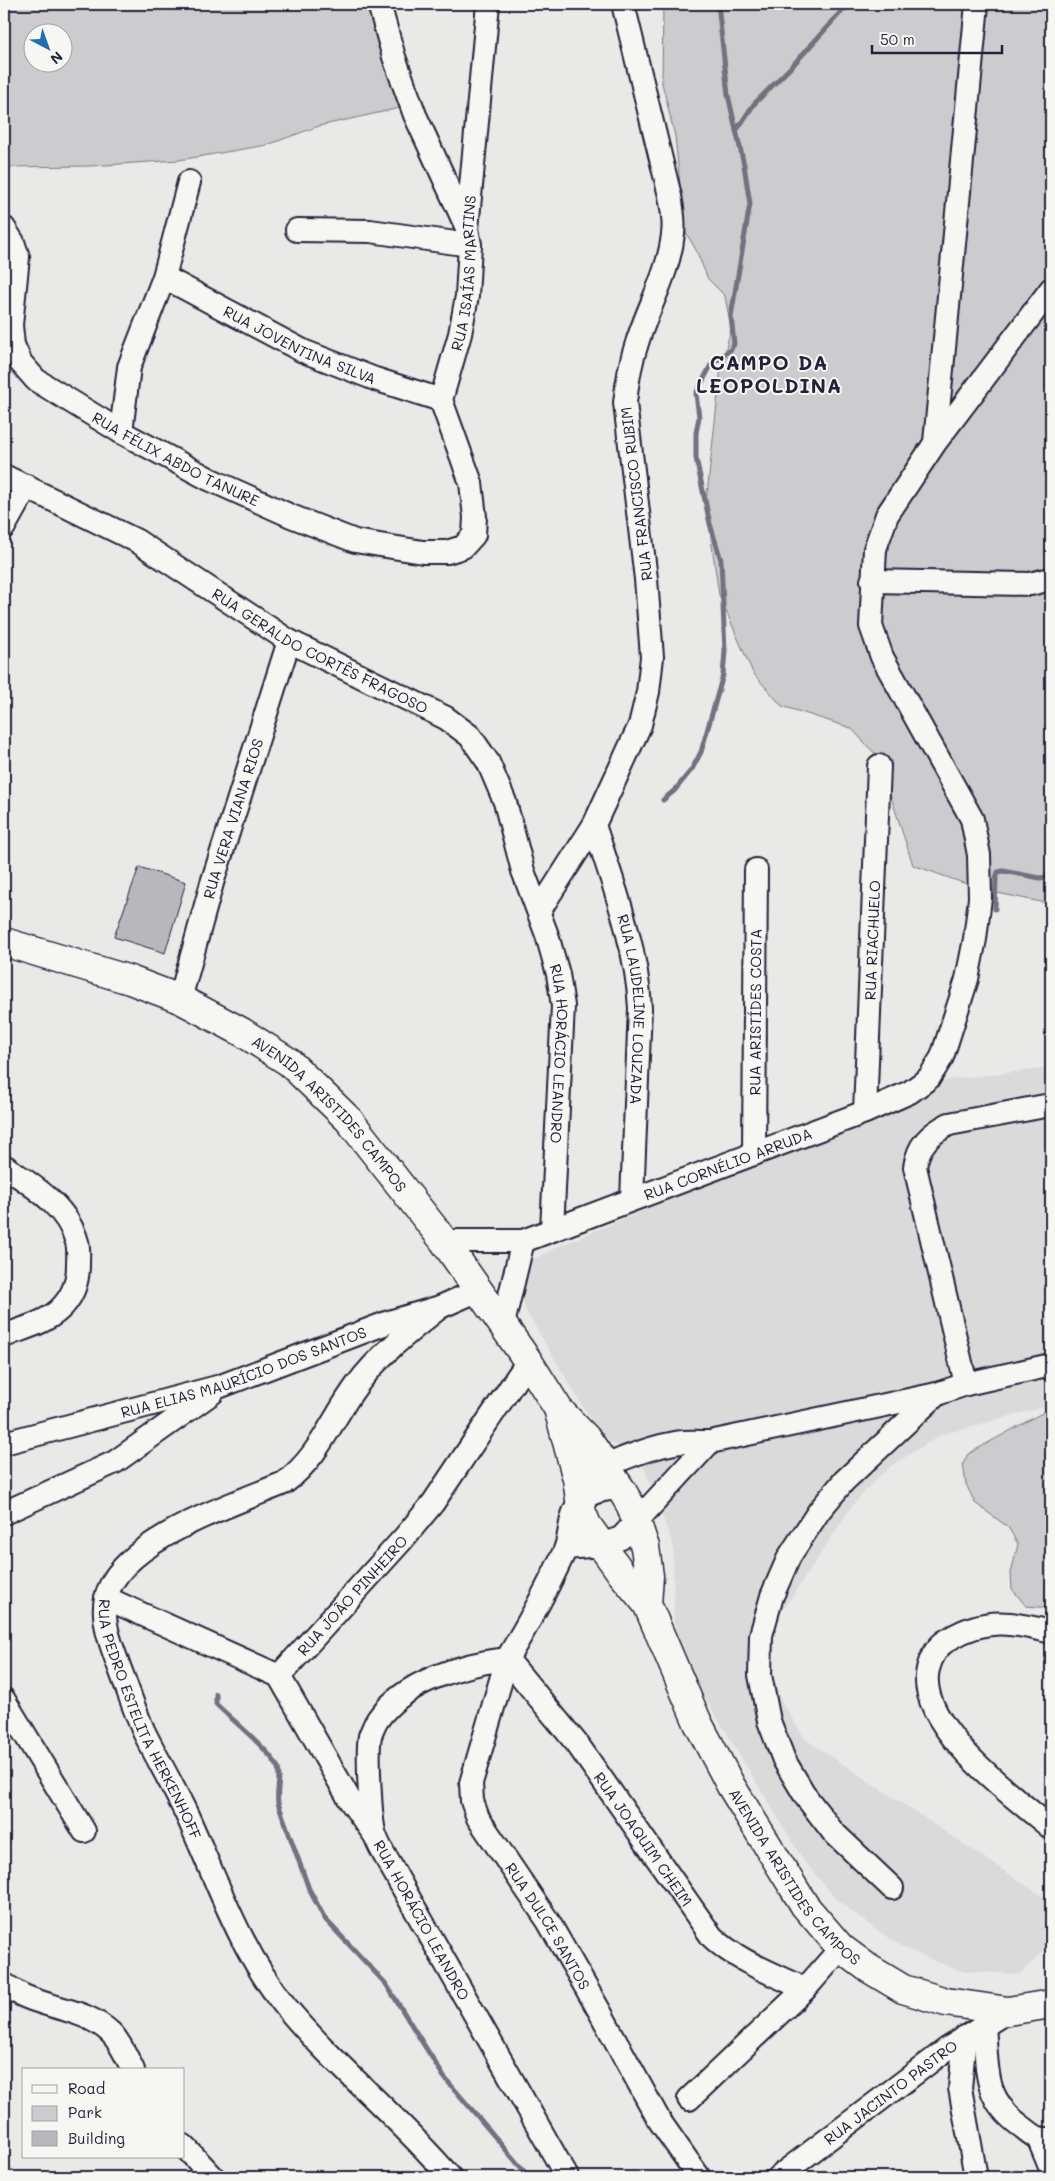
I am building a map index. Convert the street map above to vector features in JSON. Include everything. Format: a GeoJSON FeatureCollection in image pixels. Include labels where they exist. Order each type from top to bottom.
{"type":"FeatureCollection","features":[{"type":"Feature","properties":{"kind":"highway","name":"AVENIDA ARISTIDES CAMPOS"},"geometry":{"type":"LineString","coordinates":[[4,942],[130,980],[180,999],[242,1032],[289,1062],[349,1120],[444,1241],[503,1324],[559,1410],[588,1440],[621,1488],[637,1521],[645,1546],[648,1564],[648,1604]]}},
{"type":"Feature","properties":{"kind":"highway","name":"AVENIDA ARISTIDES CAMPOS"},"geometry":{"type":"LineString","coordinates":[[559,1410],[587,1525],[648,1604],[698,1723],[731,1786],[805,1906],[841,1948],[868,1968],[903,1988],[946,2002],[1008,2011],[1051,2004]]}},
{"type":"Feature","properties":{"kind":"street"},"geometry":{"type":"LineString","coordinates":[[297,230],[370,231],[469,237],[415,114],[394,57],[379,4]]}},
{"type":"Feature","properties":{"kind":"street","name":"RUA ISAÍAS MARTINS"},"geometry":{"type":"LineString","coordinates":[[441,400],[460,334],[469,272],[469,237],[488,4]]}},
{"type":"Feature","properties":{"kind":"street","name":"RUA FRANCISCO RUBIM"},"geometry":{"type":"LineString","coordinates":[[539,911],[594,825],[640,725],[648,692],[652,657],[646,579],[625,403],[628,376],[637,342],[667,264],[673,233],[670,196],[623,4]]}},
{"type":"Feature","properties":{"kind":"street"},"geometry":{"type":"LineString","coordinates":[[935,443],[977,4]]}},
{"type":"Feature","properties":{"kind":"street"},"geometry":{"type":"LineString","coordinates":[[121,432],[130,367],[164,277],[188,182]]}},
{"type":"Feature","properties":{"kind":"street","name":"RUA FÉLIX ABDO TANURE"},"geometry":{"type":"LineString","coordinates":[[4,228],[13,242],[18,257],[11,325],[13,345],[21,363],[36,380],[121,432],[209,479],[355,541],[422,552],[447,552],[463,547],[474,535],[475,517],[471,483],[441,400]]}},
{"type":"Feature","properties":{"kind":"street","name":"RUA JOVENTINA SILVA"},"geometry":{"type":"LineString","coordinates":[[164,277],[303,351],[375,379],[441,400]]}},
{"type":"Feature","properties":{"kind":"street"},"geometry":{"type":"LineString","coordinates":[[1051,289],[935,443],[887,515],[875,549],[872,581],[1030,584],[1051,579]]}},
{"type":"Feature","properties":{"kind":"street","name":"RUA GERALDO CORTÊS FRAGOSO"},"geometry":{"type":"LineString","coordinates":[[4,476],[137,541],[289,641],[446,718],[470,736],[488,762],[506,802],[523,870],[539,911]]}},
{"type":"Feature","properties":{"kind":"street"},"geometry":{"type":"LineString","coordinates":[[4,526],[27,486]]}},
{"type":"Feature","properties":{"kind":"street","name":"RUA CORNÉLIO ARRUDA"},"geometry":{"type":"LineString","coordinates":[[444,1241],[523,1241],[632,1198],[864,1112],[910,1092],[929,1078],[942,1057],[967,979],[975,939],[980,898],[979,855],[972,819],[882,657],[872,626],[872,581]]}},
{"type":"Feature","properties":{"kind":"street","name":"RUA VERA VIANA RIOS"},"geometry":{"type":"LineString","coordinates":[[180,999],[212,883],[289,641]]}},
{"type":"Feature","properties":{"kind":"street","name":"RUA RIACHUELO"},"geometry":{"type":"LineString","coordinates":[[864,1112],[879,766]]}},
{"type":"Feature","properties":{"kind":"street","name":"RUA LAUDELINE LOUZADA"},"geometry":{"type":"LineString","coordinates":[[594,825],[615,887],[638,980],[640,1008],[632,1198]]}},
{"type":"Feature","properties":{"kind":"street","name":"RUA ARISTÍDES COSTA"},"geometry":{"type":"LineString","coordinates":[[754,1154],[756,870]]}},
{"type":"Feature","properties":{"kind":"street","name":"RUA HORÁCIO LEANDRO"},"geometry":{"type":"LineString","coordinates":[[539,911],[558,974],[563,1006],[552,1230]]}},
{"type":"Feature","properties":{"kind":"street"},"geometry":{"type":"LineString","coordinates":[[966,1384],[915,1167],[917,1153],[926,1140],[936,1131],[949,1124],[1045,1106],[1051,1107]]}},
{"type":"Feature","properties":{"kind":"street"},"geometry":{"type":"LineString","coordinates":[[4,1166],[37,1188],[56,1204],[70,1224],[78,1243],[78,1274],[72,1296],[58,1311],[40,1321],[4,1336]]}},
{"type":"Feature","properties":{"kind":"street"},"geometry":{"type":"LineString","coordinates":[[503,1324],[523,1241]]}},
{"type":"Feature","properties":{"kind":"street","name":"RUA ELIAS MAURÍCIO DOS SANTOS"},"geometry":{"type":"LineString","coordinates":[[4,1442],[221,1386],[389,1322],[440,1307],[479,1290]]}},
{"type":"Feature","properties":{"kind":"street","name":"RUA PEDRO ESTELITA HERKENHOFF"},"geometry":{"type":"LineString","coordinates":[[440,1307],[406,1334],[367,1373],[356,1386],[313,1456],[299,1472],[284,1483],[174,1530],[152,1543],[123,1569],[114,1581],[106,1598],[106,1621],[111,1644],[143,1730],[178,1796],[237,1928],[262,1972],[285,2006],[310,2034],[425,2148],[450,2177]]}},
{"type":"Feature","properties":{"kind":"street","name":"RUA JOÃO PINHEIRO"},"geometry":{"type":"LineString","coordinates":[[279,1676],[403,1539],[433,1503],[528,1361]]}},
{"type":"Feature","properties":{"kind":"street"},"geometry":{"type":"LineString","coordinates":[[506,1658],[524,1631],[566,1548],[578,1490],[606,1466],[677,1442],[710,1442],[937,1394],[966,1384],[1051,1365]]}},
{"type":"Feature","properties":{"kind":"street"},"geometry":{"type":"LineString","coordinates":[[4,1513],[115,1462],[221,1386]]}},
{"type":"Feature","properties":{"kind":"street"},"geometry":{"type":"LineString","coordinates":[[892,1888],[833,1832],[806,1797],[784,1760],[769,1721],[760,1675],[761,1635],[772,1596],[789,1557],[819,1511],[844,1481],[937,1394]]}},
{"type":"Feature","properties":{"kind":"street"},"geometry":{"type":"LineString","coordinates":[[566,1548],[601,1545],[621,1538],[710,1442]]}},
{"type":"Feature","properties":{"kind":"street"},"geometry":{"type":"LineString","coordinates":[[578,1490],[621,1488]]}},
{"type":"Feature","properties":{"kind":"street"},"geometry":{"type":"LineString","coordinates":[[106,1598],[279,1676],[351,1802],[375,1834]]}},
{"type":"Feature","properties":{"kind":"street"},"geometry":{"type":"LineString","coordinates":[[1051,1632],[1019,1624],[987,1623],[963,1630],[946,1640],[931,1657],[926,1680],[929,1701],[943,1727],[991,1778],[1051,1828]]}},
{"type":"Feature","properties":{"kind":"street","name":"RUA HORÁCIO LEANDRO"},"geometry":{"type":"LineString","coordinates":[[506,1658],[477,1662],[448,1671],[414,1688],[395,1702],[378,1719],[370,1737],[369,1758],[375,1834],[398,1879],[567,2177]]}},
{"type":"Feature","properties":{"kind":"street","name":"RUA JOAQUIM CHEIM"},"geometry":{"type":"LineString","coordinates":[[506,1658],[578,1745],[712,1937],[722,1947],[736,1955],[805,1989]]}},
{"type":"Feature","properties":{"kind":"street","name":"RUA DULCE SANTOS"},"geometry":{"type":"LineString","coordinates":[[506,1658],[471,1783],[472,1801],[478,1818],[548,1922],[659,2120],[699,2177]]}},
{"type":"Feature","properties":{"kind":"street"},"geometry":{"type":"LineString","coordinates":[[4,1700],[84,1832]]}},
{"type":"Feature","properties":{"kind":"street"},"geometry":{"type":"LineString","coordinates":[[689,2099],[805,1989],[841,1948]]}},
{"type":"Feature","properties":{"kind":"street"},"geometry":{"type":"LineString","coordinates":[[4,1984],[24,1996],[85,2016],[99,2024],[112,2034],[122,2047],[132,2068]]}},
{"type":"Feature","properties":{"kind":"street","name":"RUA JACINTO PASTRO"},"geometry":{"type":"LineString","coordinates":[[778,2177],[947,2049],[1008,2011]]}},
{"type":"Feature","properties":{"kind":"street"},"geometry":{"type":"LineString","coordinates":[[975,2031],[994,2098],[1001,2109],[1013,2121],[1045,2139],[1051,2169]]}},
{"type":"Feature","properties":{"kind":"street"},"geometry":{"type":"LineString","coordinates":[[975,2031],[960,2088],[976,2177]]}},
{"type":"Feature","properties":{"kind":"street"},"geometry":{"type":"LineString","coordinates":[[185,2147],[213,2177]]}},
{"type":"Feature","properties":{"kind":"shaded area"},"geometry":{"type":"Polygon","coordinates":[[[1051,1068],[1051,1405],[941,1435],[895,1463],[875,1480],[852,1506],[777,1619],[772,1647],[772,1672],[780,1699],[805,1739],[1051,1902],[1051,1943],[1020,1974],[960,1971],[908,1950],[872,1927],[834,1897],[804,1861],[681,1658],[674,1624],[673,1545],[640,1457],[605,1440],[594,1425],[526,1311],[516,1283],[524,1264],[557,1247],[951,1079],[1051,1068]]]}},
{"type":"Feature","properties":{"kind":"green space"},"geometry":{"type":"Polygon","coordinates":[[[4,4],[374,4],[400,108],[319,126],[267,145],[179,160],[90,166],[4,167],[4,4]]]}},
{"type":"Feature","properties":{"kind":"green space"},"geometry":{"type":"Polygon","coordinates":[[[663,4],[1051,4],[1051,904],[983,890],[913,865],[878,757],[851,728],[782,706],[753,673],[719,595],[706,503],[721,367],[731,329],[725,296],[708,279],[696,250],[685,231],[675,136],[662,83],[663,4]]]}},
{"type":"Feature","properties":{"kind":"green space"},"geometry":{"type":"Polygon","coordinates":[[[1051,1408],[1051,1608],[1026,1606],[1012,1589],[1011,1573],[1018,1544],[1008,1527],[975,1503],[966,1484],[963,1464],[968,1454],[1051,1408]]]}},
{"type":"Feature","properties":{"kind":"building"},"geometry":{"type":"Polygon","coordinates":[[[139,867],[186,882],[165,953],[114,937],[139,867]]]}},
{"type":"Feature","properties":{"kind":"waterway"},"geometry":{"type":"LineString","coordinates":[[663,800],[675,790],[692,769],[701,752],[723,675],[725,651],[721,560],[710,524],[696,458],[696,433],[699,417],[696,394],[711,365],[731,349],[734,344],[731,316],[750,204],[744,165],[728,95],[718,4]]}},
{"type":"Feature","properties":{"kind":"waterway"},"geometry":{"type":"LineString","coordinates":[[736,131],[754,104],[793,65],[848,4]]}},
{"type":"Feature","properties":{"kind":"waterway"},"geometry":{"type":"LineString","coordinates":[[995,909],[996,878],[998,872],[1003,871],[1040,878],[1046,877],[1051,866]]}},
{"type":"Feature","properties":{"kind":"waterway"},"geometry":{"type":"LineString","coordinates":[[216,1694],[216,1704],[268,1753],[278,1768],[278,1803],[309,1889],[325,1919],[386,1984],[444,2077],[529,2177]]}},
{"type":"Feature","properties":{"kind":"district","name":"CAMPO DA LEOPOLDINA"},"geometry":{"type":"Point","coordinates":[769,374]}}]}
